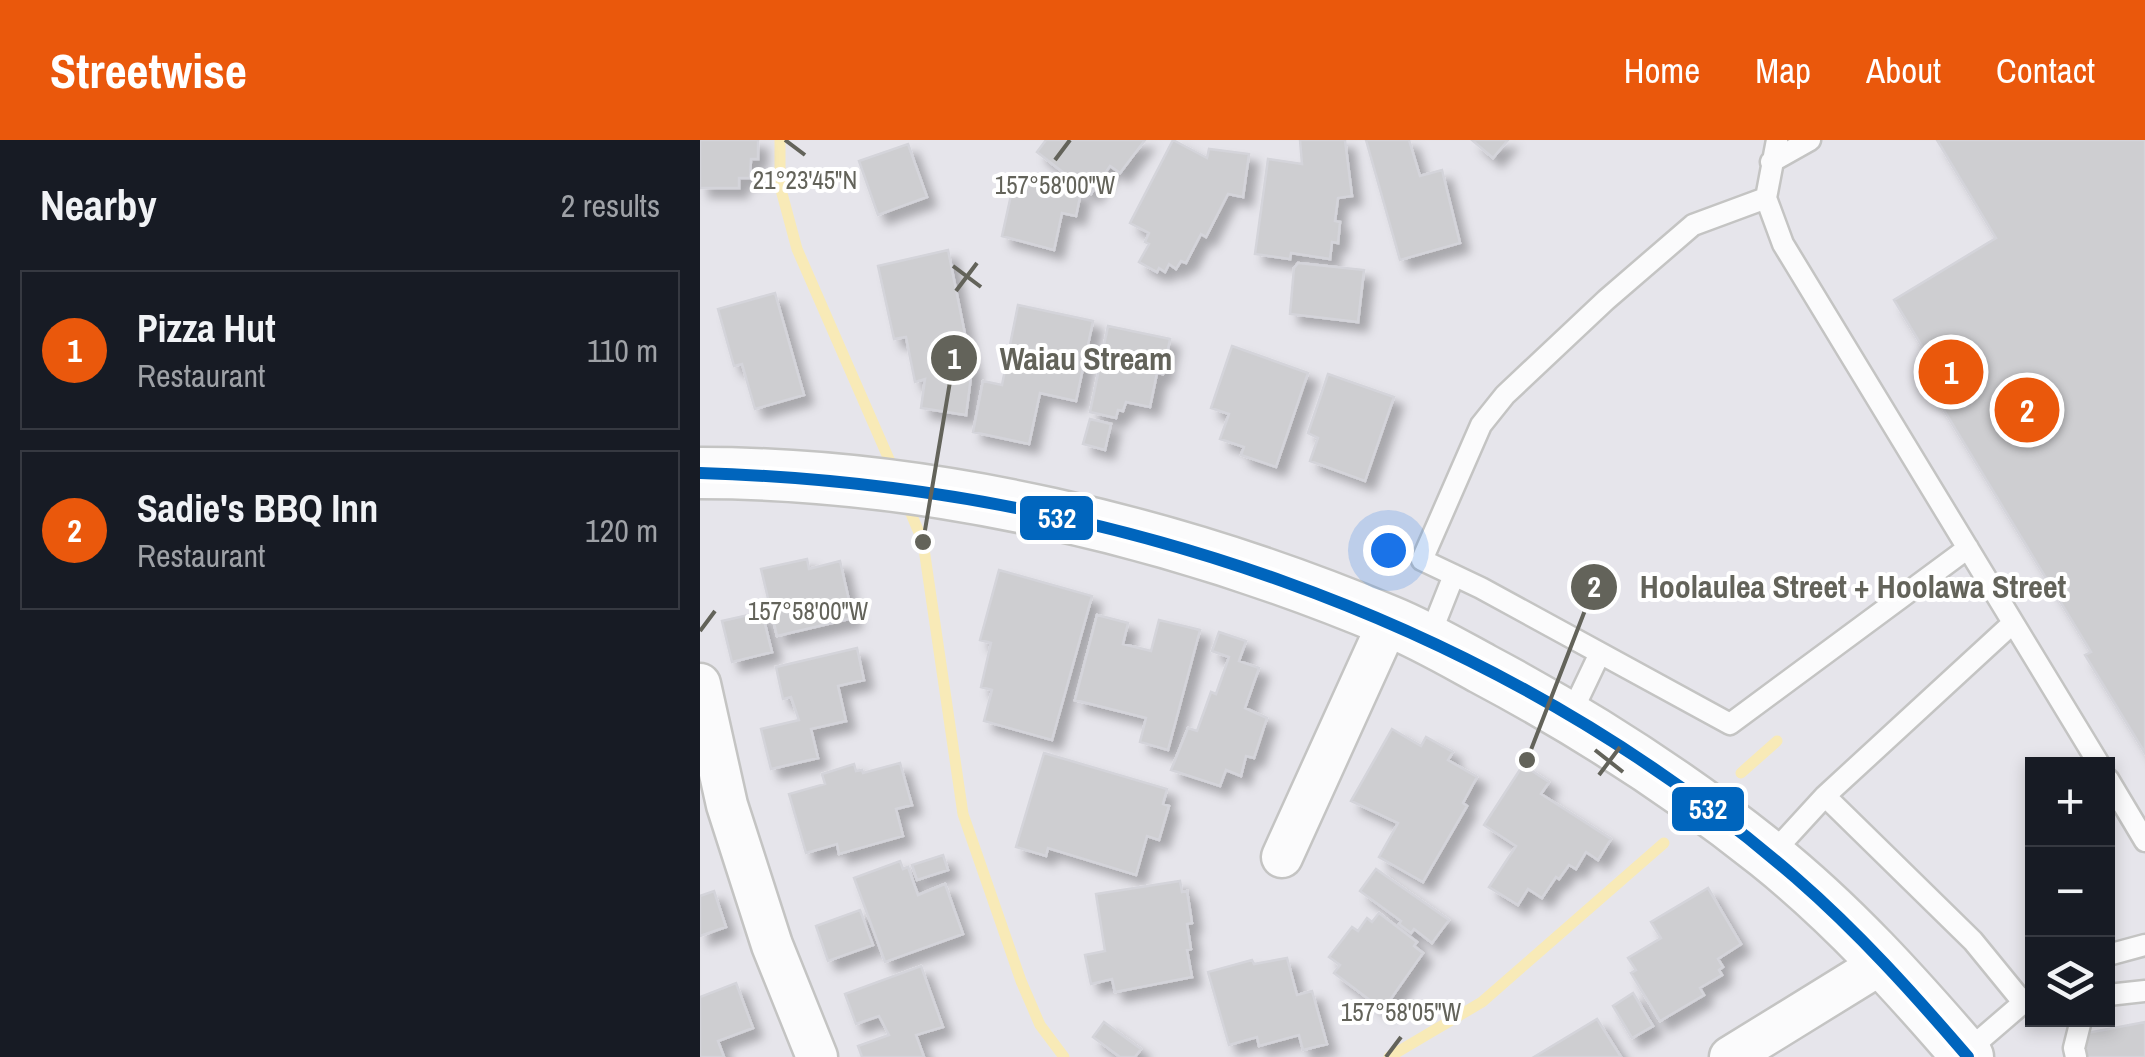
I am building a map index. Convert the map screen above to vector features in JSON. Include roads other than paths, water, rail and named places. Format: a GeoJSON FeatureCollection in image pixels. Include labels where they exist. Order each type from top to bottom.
{"type":"FeatureCollection","features":[{"type":"Feature","properties":{"kind":"street"},"geometry":{"type":"LineString","coordinates":[[700,473],[879,485],[1104,525],[1198,553],[1409,630],[1570,716],[1646,765],[1770,856],[1884,962],[1966,1055]]}},
{"type":"Feature","properties":{"kind":"street"},"geometry":{"type":"LineString","coordinates":[[1282,857],[1409,630]]}},
{"type":"Feature","properties":{"kind":"street"},"geometry":{"type":"LineString","coordinates":[[700,684],[728,805],[772,944],[816,1057]]}},
{"type":"Feature","properties":{"kind":"street"},"geometry":{"type":"LineString","coordinates":[[1730,1057],[1884,962]]}},
{"type":"Feature","properties":{"kind":"lane"},"geometry":{"type":"LineString","coordinates":[[1777,140],[1766,198],[1783,244],[2095,757]]}},
{"type":"Feature","properties":{"kind":"lane"},"geometry":{"type":"LineString","coordinates":[[1772,162],[1810,140]]}},
{"type":"Feature","properties":{"kind":"lane"},"geometry":{"type":"LineString","coordinates":[[1766,198],[1693,225],[1606,300],[1506,395],[1482,425],[1422,560],[1730,724],[1968,548]]}},
{"type":"Feature","properties":{"kind":"lane"},"geometry":{"type":"LineString","coordinates":[[1409,630],[1454,575]]}},
{"type":"Feature","properties":{"kind":"lane"},"geometry":{"type":"LineString","coordinates":[[1770,856],[1825,796],[2013,624]]}},
{"type":"Feature","properties":{"kind":"lane"},"geometry":{"type":"LineString","coordinates":[[1570,716],[1600,653]]}},
{"type":"Feature","properties":{"kind":"lane"},"geometry":{"type":"LineString","coordinates":[[2115,791],[2145,841]]}},
{"type":"Feature","properties":{"kind":"lane"},"geometry":{"type":"LineString","coordinates":[[1825,796],[2025,996]]}},
{"type":"Feature","properties":{"kind":"lane"},"geometry":{"type":"LineString","coordinates":[[2115,953],[2145,945]]}},
{"type":"Feature","properties":{"kind":"lane"},"geometry":{"type":"LineString","coordinates":[[2115,994],[2145,991]]}},
{"type":"Feature","properties":{"kind":"lane"},"geometry":{"type":"LineString","coordinates":[[1966,1055],[2025,1000]]}},
{"type":"Feature","properties":{"kind":"lane"},"geometry":{"type":"LineString","coordinates":[[2076,1057],[2074,1048],[2080,1027]]}},
{"type":"Feature","properties":{"kind":"waterway"},"geometry":{"type":"LineString","coordinates":[[780,140],[780,186],[797,249],[895,473]]}},
{"type":"Feature","properties":{"kind":"waterway"},"geometry":{"type":"LineString","coordinates":[[907,504],[923,542],[963,814],[1021,981],[1040,1025],[1064,1057]]}},
{"type":"Feature","properties":{"kind":"waterway"},"geometry":{"type":"LineString","coordinates":[[1741,773],[1777,741]]}},
{"type":"Feature","properties":{"kind":"waterway"},"geometry":{"type":"LineString","coordinates":[[1389,1057],[1482,1002],[1664,843]]}},
{"type":"Feature","properties":{"kind":"place","name":"Pizza Hut"},"geometry":{"type":"Point","coordinates":[1951,372]}},
{"type":"Feature","properties":{"kind":"place","name":"Sadie's BBQ Inn"},"geometry":{"type":"Point","coordinates":[2027,410]}},
{"type":"Feature","properties":{"kind":"place","name":"Waiau Stream"},"geometry":{"type":"Point","coordinates":[923,542]}},
{"type":"Feature","properties":{"kind":"place","name":"Hoolaulea Street + Hoolawa Street"},"geometry":{"type":"Point","coordinates":[1527,760]}}]}
